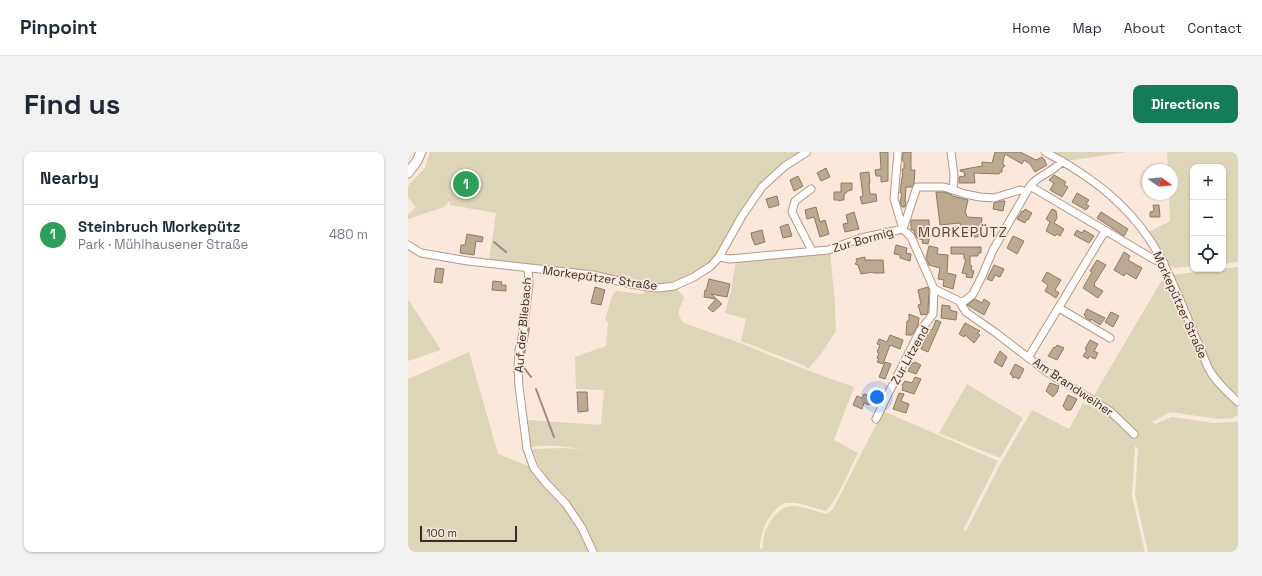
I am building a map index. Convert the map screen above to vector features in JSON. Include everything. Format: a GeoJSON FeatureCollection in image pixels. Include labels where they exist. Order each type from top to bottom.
{"type":"FeatureCollection","features":[{"type":"Feature","properties":{"kind":"main road"},"geometry":{"type":"LineString","coordinates":[[408,173],[422,152]]}},
{"type":"Feature","properties":{"kind":"street","name":"Morkepützer Straße"},"geometry":{"type":"LineString","coordinates":[[408,245],[421,253],[468,261],[593,275],[631,284],[658,288],[674,286],[694,277],[710,266],[719,257],[742,216],[762,187],[785,166],[807,152]]}},
{"type":"Feature","properties":{"kind":"street"},"geometry":{"type":"LineString","coordinates":[[898,152],[894,199],[903,229],[911,237],[934,289],[963,302],[973,294],[993,250],[1034,180],[1059,165],[1062,161]]}},
{"type":"Feature","properties":{"kind":"street"},"geometry":{"type":"LineString","coordinates":[[951,152],[954,175],[953,190]]}},
{"type":"Feature","properties":{"kind":"street","name":"Morkepützer Straße"},"geometry":{"type":"LineString","coordinates":[[1045,152],[1062,161],[1097,184],[1124,208],[1144,232],[1164,263],[1210,371],[1228,393],[1238,402]]}},
{"type":"Feature","properties":{"kind":"street"},"geometry":{"type":"LineString","coordinates":[[1030,186],[1155,260],[1164,263]]}},
{"type":"Feature","properties":{"kind":"street","name":"Zur Bormig"},"geometry":{"type":"LineString","coordinates":[[719,257],[730,259],[828,250],[861,238],[903,229],[917,187],[944,187],[965,194],[994,198],[1020,190],[1026,192]]}},
{"type":"Feature","properties":{"kind":"street"},"geometry":{"type":"LineString","coordinates":[[811,189],[795,202],[792,212],[812,251]]}},
{"type":"Feature","properties":{"kind":"street","name":"Am Brandweiher"},"geometry":{"type":"LineString","coordinates":[[1028,358],[1105,231]]}},
{"type":"Feature","properties":{"kind":"street","name":"Auf der Bliebach"},"geometry":{"type":"LineString","coordinates":[[528,268],[528,290],[518,367],[527,449],[534,468],[566,504],[582,528],[593,552]]}},
{"type":"Feature","properties":{"kind":"street","name":"Zur Litzend"},"geometry":{"type":"LineString","coordinates":[[876,419],[920,331],[933,314],[934,289]]}},
{"type":"Feature","properties":{"kind":"street","name":"Am Brandweiher"},"geometry":{"type":"LineString","coordinates":[[959,301],[966,312],[1047,372],[1110,411],[1134,434]]}},
{"type":"Feature","properties":{"kind":"street"},"geometry":{"type":"LineString","coordinates":[[1059,308],[1110,338]]}},
{"type":"Feature","properties":{"kind":"shaded area"},"geometry":{"type":"Polygon","coordinates":[[[430,152],[800,152],[762,182],[716,253],[703,268],[684,278],[656,284],[489,260],[496,213],[450,205],[449,201],[444,207],[408,219],[408,215],[416,207],[408,198],[408,186],[425,168],[430,152]]]}},
{"type":"Feature","properties":{"kind":"shaded area"},"geometry":{"type":"Polygon","coordinates":[[[1051,152],[1127,152],[1067,161],[1051,152]]]}},
{"type":"Feature","properties":{"kind":"shaded area"},"geometry":{"type":"Polygon","coordinates":[[[1167,152],[1238,152],[1238,262],[1226,264],[1226,164],[1190,164],[1190,266],[1176,268],[1165,264],[1149,232],[1170,221],[1169,200],[1178,200],[1178,164],[1168,164],[1167,152]]]}},
{"type":"Feature","properties":{"kind":"shaded area"},"geometry":{"type":"Polygon","coordinates":[[[830,252],[836,331],[821,354],[808,369],[805,366],[741,341],[746,319],[725,313],[736,261],[830,252]]]}},
{"type":"Feature","properties":{"kind":"shaded area"},"geometry":{"type":"Polygon","coordinates":[[[1238,267],[1238,399],[1229,392],[1212,370],[1171,275],[1196,272],[1226,272],[1226,268],[1238,267]]]}},
{"type":"Feature","properties":{"kind":"shaded area"},"geometry":{"type":"Polygon","coordinates":[[[1166,273],[1209,373],[1227,396],[1238,406],[1238,415],[1233,418],[1218,419],[1170,412],[1152,422],[1155,424],[1172,417],[1215,423],[1238,421],[1238,552],[1148,552],[1135,495],[1138,449],[1135,446],[1132,496],[1145,552],[408,552],[408,379],[469,352],[498,454],[534,468],[546,483],[549,480],[539,466],[532,449],[564,448],[586,450],[552,446],[531,447],[528,420],[601,425],[604,390],[576,389],[575,357],[606,346],[608,322],[605,320],[612,296],[616,291],[642,294],[647,290],[659,291],[676,289],[682,294],[684,299],[679,308],[679,314],[684,323],[854,387],[834,440],[858,453],[834,501],[825,511],[795,503],[782,504],[774,511],[765,525],[761,538],[760,549],[763,548],[764,535],[768,526],[774,516],[783,509],[793,506],[827,514],[833,509],[883,411],[998,461],[963,530],[966,531],[1002,461],[1032,410],[1069,429],[1083,403],[1089,406],[1166,273]]]}},
{"type":"Feature","properties":{"kind":"shaded area"},"geometry":{"type":"Polygon","coordinates":[[[408,299],[441,350],[408,361],[408,299]]]}},
{"type":"Feature","properties":{"kind":"shaded area"},"geometry":{"type":"Polygon","coordinates":[[[967,384],[1023,418],[1000,458],[939,433],[967,384]]]}},
{"type":"Feature","properties":{"kind":"building"},"geometry":{"type":"Polygon","coordinates":[[[880,152],[888,152],[888,181],[881,182],[881,176],[876,176],[875,170],[881,169],[880,152]]]}},
{"type":"Feature","properties":{"kind":"building"},"geometry":{"type":"Polygon","coordinates":[[[903,152],[911,152],[911,170],[915,170],[914,183],[912,187],[906,187],[905,207],[902,207],[900,202],[903,177],[902,169],[904,169],[904,162],[902,160],[903,152]]]}},
{"type":"Feature","properties":{"kind":"building"},"geometry":{"type":"Polygon","coordinates":[[[995,152],[1020,152],[1036,160],[1042,157],[1047,165],[1035,172],[1030,164],[1024,160],[1022,164],[1005,154],[1003,164],[1005,166],[999,174],[974,173],[975,183],[959,183],[959,177],[965,176],[964,172],[960,170],[982,166],[982,162],[992,163],[995,152]]]}},
{"type":"Feature","properties":{"kind":"building"},"geometry":{"type":"Polygon","coordinates":[[[826,168],[830,177],[821,181],[817,173],[826,168]]]}},
{"type":"Feature","properties":{"kind":"building"},"geometry":{"type":"Polygon","coordinates":[[[869,172],[870,194],[876,194],[877,201],[862,204],[860,197],[863,196],[860,173],[869,172]]]}},
{"type":"Feature","properties":{"kind":"building"},"geometry":{"type":"Polygon","coordinates":[[[1054,175],[1066,182],[1064,185],[1068,187],[1062,197],[1050,190],[1054,183],[1049,180],[1054,175]]]}},
{"type":"Feature","properties":{"kind":"building"},"geometry":{"type":"Polygon","coordinates":[[[798,176],[803,186],[794,191],[790,180],[798,176]]]}},
{"type":"Feature","properties":{"kind":"building"},"geometry":{"type":"Polygon","coordinates":[[[841,183],[852,183],[852,190],[848,191],[844,195],[844,200],[834,200],[834,192],[841,192],[841,183]]]}},
{"type":"Feature","properties":{"kind":"building"},"geometry":{"type":"Polygon","coordinates":[[[936,192],[944,192],[952,196],[968,200],[965,213],[967,217],[982,218],[981,226],[978,228],[978,237],[966,237],[966,228],[961,228],[960,223],[940,225],[936,192]]]}},
{"type":"Feature","properties":{"kind":"building"},"geometry":{"type":"Polygon","coordinates":[[[1077,193],[1089,200],[1086,204],[1089,206],[1086,210],[1072,202],[1077,193]]]}},
{"type":"Feature","properties":{"kind":"building"},"geometry":{"type":"Polygon","coordinates":[[[777,196],[779,205],[769,208],[766,199],[777,196]]]}},
{"type":"Feature","properties":{"kind":"building"},"geometry":{"type":"Polygon","coordinates":[[[1005,201],[1003,211],[993,209],[994,203],[1005,201]]]}},
{"type":"Feature","properties":{"kind":"building"},"geometry":{"type":"Polygon","coordinates":[[[1153,205],[1159,205],[1160,217],[1150,217],[1150,212],[1154,211],[1153,205]]]}},
{"type":"Feature","properties":{"kind":"building"},"geometry":{"type":"Polygon","coordinates":[[[816,207],[820,222],[825,220],[829,234],[820,237],[814,217],[807,219],[805,210],[816,207]]]}},
{"type":"Feature","properties":{"kind":"building"},"geometry":{"type":"Polygon","coordinates":[[[1025,209],[1032,213],[1025,223],[1017,219],[1025,209]]]}},
{"type":"Feature","properties":{"kind":"building"},"geometry":{"type":"Polygon","coordinates":[[[1052,209],[1056,211],[1057,218],[1054,223],[1064,229],[1060,236],[1057,234],[1055,236],[1046,231],[1050,222],[1046,219],[1052,209]]]}},
{"type":"Feature","properties":{"kind":"building"},"geometry":{"type":"Polygon","coordinates":[[[854,212],[859,229],[845,232],[843,224],[848,223],[846,215],[854,212]]]}},
{"type":"Feature","properties":{"kind":"building"},"geometry":{"type":"Polygon","coordinates":[[[1101,212],[1128,229],[1124,236],[1097,218],[1101,212]]]}},
{"type":"Feature","properties":{"kind":"building"},"geometry":{"type":"Polygon","coordinates":[[[911,220],[929,220],[930,235],[928,244],[922,243],[923,240],[917,238],[914,230],[911,230],[911,220]]]}},
{"type":"Feature","properties":{"kind":"building"},"geometry":{"type":"Polygon","coordinates":[[[788,224],[792,236],[783,238],[780,227],[788,224]]]}},
{"type":"Feature","properties":{"kind":"building"},"geometry":{"type":"Polygon","coordinates":[[[762,230],[765,242],[755,245],[751,233],[762,230]]]}},
{"type":"Feature","properties":{"kind":"building"},"geometry":{"type":"Polygon","coordinates":[[[1077,230],[1082,233],[1084,230],[1094,236],[1089,243],[1074,235],[1077,230]]]}},
{"type":"Feature","properties":{"kind":"building"},"geometry":{"type":"Polygon","coordinates":[[[467,234],[483,237],[482,242],[476,241],[474,255],[460,253],[461,245],[465,245],[467,234]]]}},
{"type":"Feature","properties":{"kind":"building"},"geometry":{"type":"Polygon","coordinates":[[[1013,236],[1024,241],[1017,254],[1007,248],[1013,236]]]}},
{"type":"Feature","properties":{"kind":"building"},"geometry":{"type":"Polygon","coordinates":[[[896,245],[907,248],[906,253],[911,254],[910,261],[900,258],[900,255],[894,254],[896,245]]]}},
{"type":"Feature","properties":{"kind":"building"},"geometry":{"type":"Polygon","coordinates":[[[929,246],[938,248],[937,254],[948,255],[947,273],[956,275],[953,289],[943,286],[944,280],[938,279],[940,268],[929,265],[926,258],[929,246]]]}},
{"type":"Feature","properties":{"kind":"building"},"geometry":{"type":"Polygon","coordinates":[[[951,247],[981,247],[981,253],[978,253],[978,256],[970,256],[970,265],[972,266],[971,270],[974,271],[972,278],[966,277],[967,274],[962,273],[966,259],[964,259],[964,254],[951,254],[951,247]]]}},
{"type":"Feature","properties":{"kind":"building"},"geometry":{"type":"Polygon","coordinates":[[[1124,252],[1130,256],[1128,260],[1142,268],[1136,279],[1126,273],[1124,276],[1114,270],[1124,252]]]}},
{"type":"Feature","properties":{"kind":"building"},"geometry":{"type":"Polygon","coordinates":[[[865,257],[865,260],[883,260],[884,273],[873,272],[861,274],[858,265],[855,264],[857,261],[856,259],[865,257]]]}},
{"type":"Feature","properties":{"kind":"building"},"geometry":{"type":"Polygon","coordinates":[[[1097,260],[1106,265],[1094,284],[1094,286],[1103,291],[1098,298],[1083,288],[1092,272],[1090,271],[1097,260]]]}},
{"type":"Feature","properties":{"kind":"building"},"geometry":{"type":"Polygon","coordinates":[[[994,265],[1004,269],[1000,277],[995,275],[992,281],[987,279],[994,265]]]}},
{"type":"Feature","properties":{"kind":"building"},"geometry":{"type":"Polygon","coordinates":[[[436,268],[444,269],[442,283],[434,282],[436,268]]]}},
{"type":"Feature","properties":{"kind":"building"},"geometry":{"type":"Polygon","coordinates":[[[1047,272],[1061,280],[1055,290],[1059,293],[1056,298],[1045,291],[1048,285],[1042,281],[1047,272]]]}},
{"type":"Feature","properties":{"kind":"building"},"geometry":{"type":"Polygon","coordinates":[[[709,279],[730,284],[727,297],[711,294],[722,304],[713,312],[708,308],[716,299],[704,297],[709,279]]]}},
{"type":"Feature","properties":{"kind":"building"},"geometry":{"type":"Polygon","coordinates":[[[493,281],[502,282],[501,285],[506,285],[506,291],[492,290],[493,281]]]}},
{"type":"Feature","properties":{"kind":"building"},"geometry":{"type":"Polygon","coordinates":[[[595,287],[605,290],[601,305],[591,303],[595,287]]]}},
{"type":"Feature","properties":{"kind":"building"},"geometry":{"type":"Polygon","coordinates":[[[928,287],[928,312],[927,314],[921,315],[918,305],[921,304],[918,290],[928,287]]]}},
{"type":"Feature","properties":{"kind":"building"},"geometry":{"type":"Polygon","coordinates":[[[975,299],[982,303],[984,299],[990,303],[984,315],[967,305],[975,299]]]}},
{"type":"Feature","properties":{"kind":"building"},"geometry":{"type":"Polygon","coordinates":[[[942,305],[950,306],[950,310],[957,312],[956,320],[941,318],[942,305]]]}},
{"type":"Feature","properties":{"kind":"building"},"geometry":{"type":"Polygon","coordinates":[[[1087,309],[1105,318],[1100,325],[1085,317],[1086,316],[1084,315],[1087,309]]]}},
{"type":"Feature","properties":{"kind":"building"},"geometry":{"type":"Polygon","coordinates":[[[1111,312],[1119,316],[1113,327],[1105,322],[1111,312]]]}},
{"type":"Feature","properties":{"kind":"building"},"geometry":{"type":"Polygon","coordinates":[[[909,314],[919,318],[918,325],[912,335],[906,335],[907,321],[909,321],[909,314]]]}},
{"type":"Feature","properties":{"kind":"building"},"geometry":{"type":"Polygon","coordinates":[[[936,320],[941,322],[928,352],[921,349],[929,329],[932,330],[936,320]]]}},
{"type":"Feature","properties":{"kind":"building"},"geometry":{"type":"Polygon","coordinates":[[[965,323],[980,331],[977,333],[980,335],[974,343],[965,335],[964,337],[959,334],[965,323]]]}},
{"type":"Feature","properties":{"kind":"building"},"geometry":{"type":"Polygon","coordinates":[[[890,335],[903,340],[900,349],[890,345],[883,364],[877,362],[879,359],[877,358],[879,353],[877,352],[880,345],[877,344],[879,339],[887,342],[890,335]]]}},
{"type":"Feature","properties":{"kind":"building"},"geometry":{"type":"Polygon","coordinates":[[[1090,340],[1098,344],[1094,351],[1098,353],[1095,359],[1089,356],[1088,359],[1083,356],[1087,350],[1085,349],[1090,340]]]}},
{"type":"Feature","properties":{"kind":"building"},"geometry":{"type":"Polygon","coordinates":[[[1057,345],[1064,348],[1057,360],[1048,356],[1057,345]]]}},
{"type":"Feature","properties":{"kind":"building"},"geometry":{"type":"Polygon","coordinates":[[[1000,351],[1007,357],[1002,367],[994,362],[1000,351]]]}},
{"type":"Feature","properties":{"kind":"building"},"geometry":{"type":"Polygon","coordinates":[[[885,362],[891,364],[885,379],[879,377],[885,362]]]}},
{"type":"Feature","properties":{"kind":"building"},"geometry":{"type":"Polygon","coordinates":[[[915,362],[921,365],[916,374],[908,371],[912,363],[915,362]]]}},
{"type":"Feature","properties":{"kind":"building"},"geometry":{"type":"Polygon","coordinates":[[[1015,364],[1024,369],[1019,379],[1015,377],[1013,378],[1010,374],[1015,364]]]}},
{"type":"Feature","properties":{"kind":"building"},"geometry":{"type":"Polygon","coordinates":[[[915,377],[921,379],[914,394],[902,390],[902,385],[905,381],[912,383],[915,377]]]}},
{"type":"Feature","properties":{"kind":"building"},"geometry":{"type":"Polygon","coordinates":[[[1050,383],[1059,386],[1053,397],[1046,391],[1050,383]]]}},
{"type":"Feature","properties":{"kind":"building"},"geometry":{"type":"Polygon","coordinates":[[[577,392],[587,392],[588,411],[578,412],[577,392]]]}},
{"type":"Feature","properties":{"kind":"building"},"geometry":{"type":"Polygon","coordinates":[[[899,393],[904,394],[901,401],[909,404],[906,413],[893,409],[899,393]]]}},
{"type":"Feature","properties":{"kind":"building"},"geometry":{"type":"Polygon","coordinates":[[[864,394],[873,397],[869,405],[864,403],[862,409],[853,405],[857,396],[862,398],[864,394]]]}},
{"type":"Feature","properties":{"kind":"building"},"geometry":{"type":"Polygon","coordinates":[[[1068,395],[1077,399],[1071,410],[1066,410],[1063,406],[1068,395]]]}},
{"type":"Feature","properties":{"kind":"waterway"},"geometry":{"type":"LineString","coordinates":[[494,242],[506,252]]}},
{"type":"Feature","properties":{"kind":"waterway"},"geometry":{"type":"LineString","coordinates":[[529,328],[522,365],[531,377]]}},
{"type":"Feature","properties":{"kind":"waterway"},"geometry":{"type":"LineString","coordinates":[[536,389],[554,437]]}},
{"type":"Feature","properties":{"kind":"place","name":"Steinbruch Morkepütz"},"geometry":{"type":"Point","coordinates":[466,184]}},
{"type":"Feature","properties":{"kind":"district","name":"MORKEPÜTZ"},"geometry":{"type":"Point","coordinates":[963,232]}}]}
